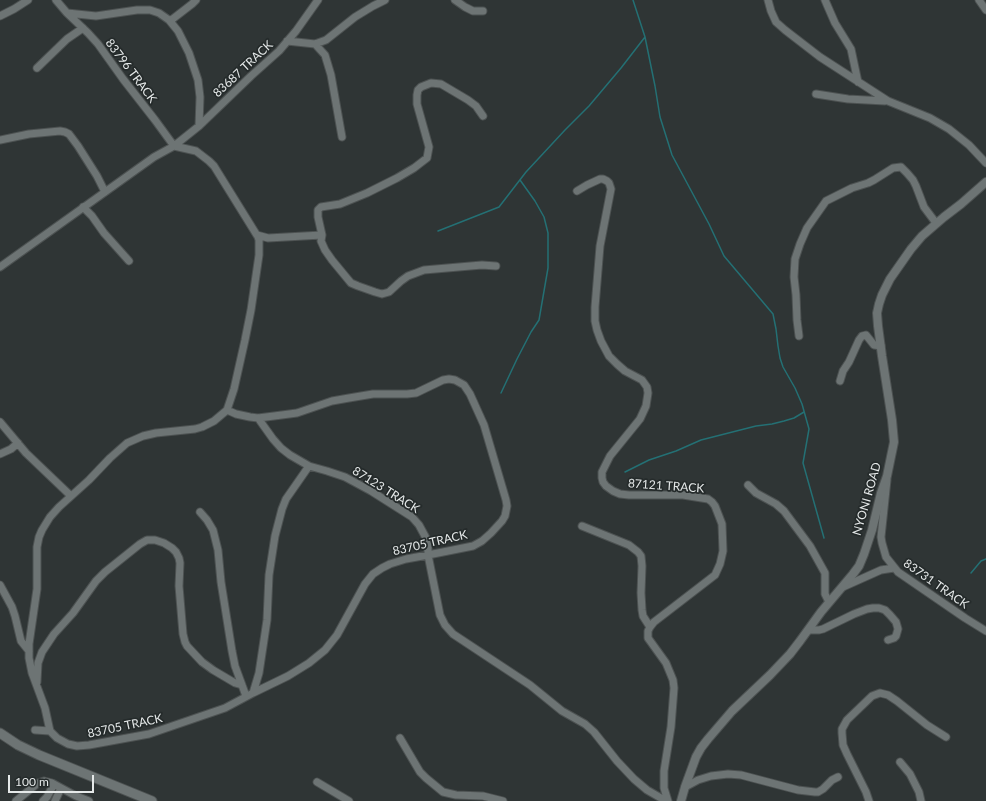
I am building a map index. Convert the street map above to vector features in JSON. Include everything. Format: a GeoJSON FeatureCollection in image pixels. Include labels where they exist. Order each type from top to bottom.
{"type":"FeatureCollection","features":[{"type":"Feature","properties":{"kind":"main road"},"geometry":{"type":"LineString","coordinates":[[0,733],[18,745],[39,755],[141,799],[152,801]]}},
{"type":"Feature","properties":{"kind":"street"},"geometry":{"type":"LineString","coordinates":[[0,16],[28,0]]}},
{"type":"Feature","properties":{"kind":"street","name":"83796 TRACK"},"geometry":{"type":"LineString","coordinates":[[56,0],[102,50],[122,79],[174,146]]}},
{"type":"Feature","properties":{"kind":"street"},"geometry":{"type":"LineString","coordinates":[[170,21],[196,0]]}},
{"type":"Feature","properties":{"kind":"street","name":"83687 TRACK"},"geometry":{"type":"LineString","coordinates":[[0,267],[154,157],[174,146],[199,126],[279,51],[301,25],[318,0]]}},
{"type":"Feature","properties":{"kind":"street"},"geometry":{"type":"LineString","coordinates":[[287,41],[316,44],[326,40],[355,17],[385,0]]}},
{"type":"Feature","properties":{"kind":"street"},"geometry":{"type":"LineString","coordinates":[[455,0],[473,11],[483,11]]}},
{"type":"Feature","properties":{"kind":"street"},"geometry":{"type":"LineString","coordinates":[[768,0],[776,22],[820,57],[888,101],[930,118],[949,129],[969,145],[986,163]]}},
{"type":"Feature","properties":{"kind":"street"},"geometry":{"type":"LineString","coordinates":[[825,0],[835,23],[851,49],[858,82]]}},
{"type":"Feature","properties":{"kind":"street"},"geometry":{"type":"LineString","coordinates":[[979,0],[986,10]]}},
{"type":"Feature","properties":{"kind":"street"},"geometry":{"type":"LineString","coordinates":[[67,13],[96,16],[145,10],[155,11],[165,16],[178,31],[194,66],[198,80],[200,97],[199,126]]}},
{"type":"Feature","properties":{"kind":"street"},"geometry":{"type":"LineString","coordinates":[[37,68],[67,39],[83,28]]}},
{"type":"Feature","properties":{"kind":"street"},"geometry":{"type":"LineString","coordinates":[[316,44],[325,55],[331,75],[342,137]]}},
{"type":"Feature","properties":{"kind":"street"},"geometry":{"type":"LineString","coordinates":[[483,116],[476,106],[441,84],[432,83],[421,87],[418,90],[417,104],[429,147],[427,158],[398,178],[367,193],[340,204],[321,207],[318,210],[318,217],[322,235],[321,241],[325,250],[346,278],[358,286],[382,294],[389,292],[408,276],[424,270],[482,265],[496,266]]}},
{"type":"Feature","properties":{"kind":"street"},"geometry":{"type":"LineString","coordinates":[[816,94],[852,100],[888,101]]}},
{"type":"Feature","properties":{"kind":"street"},"geometry":{"type":"LineString","coordinates":[[0,140],[29,134],[60,131],[65,132],[69,134],[78,146],[105,192]]}},
{"type":"Feature","properties":{"kind":"street"},"geometry":{"type":"LineString","coordinates":[[36,730],[50,731],[45,708],[30,665],[29,652],[36,600],[37,547],[42,530],[50,517],[127,443],[143,436],[156,433],[195,429],[214,421],[227,410],[234,389],[251,310],[259,255],[259,240],[214,166],[204,156],[196,152],[174,146]]}},
{"type":"Feature","properties":{"kind":"street"},"geometry":{"type":"LineString","coordinates":[[799,336],[796,320],[794,277],[796,253],[807,228],[826,201],[852,188],[868,183],[893,168],[901,167],[913,180],[924,207],[936,223]]}},
{"type":"Feature","properties":{"kind":"street","name":"87121 TRACK"},"geometry":{"type":"LineString","coordinates":[[577,191],[600,179],[603,179],[609,183],[611,189],[600,246],[595,321],[601,341],[609,356],[625,370],[642,380],[647,387],[648,393],[646,406],[640,418],[610,456],[602,472],[603,482],[613,491],[620,494],[683,495],[708,499],[715,506],[722,524],[723,551],[720,564],[714,574],[706,582],[654,622],[650,628]]}},
{"type":"Feature","properties":{"kind":"street","name":"NYONI ROAD"},"geometry":{"type":"LineString","coordinates":[[681,801],[696,757],[701,748],[732,712],[775,670],[800,641],[829,602],[853,574],[864,554],[887,476],[894,442],[894,433],[880,346],[877,313],[882,295],[890,279],[922,236],[986,182]]}},
{"type":"Feature","properties":{"kind":"street"},"geometry":{"type":"LineString","coordinates":[[83,207],[128,261]]}},
{"type":"Feature","properties":{"kind":"street"},"geometry":{"type":"LineString","coordinates":[[257,235],[268,238],[322,235]]}},
{"type":"Feature","properties":{"kind":"street"},"geometry":{"type":"LineString","coordinates":[[840,381],[843,371],[862,336],[866,335],[874,345],[880,346]]}},
{"type":"Feature","properties":{"kind":"street","name":"83705 TRACK"},"geometry":{"type":"LineString","coordinates":[[50,731],[57,738],[68,744],[78,746],[89,745],[150,734],[225,708],[253,692],[292,674],[309,663],[324,650],[337,635],[361,591],[373,574],[398,561],[473,546],[491,533],[506,516],[506,500],[484,425],[470,394],[464,385],[455,380],[444,380],[416,393],[373,394],[332,401],[297,413],[258,418],[243,416],[227,410]]}},
{"type":"Feature","properties":{"kind":"street","name":"87123 TRACK"},"geometry":{"type":"LineString","coordinates":[[258,418],[273,439],[290,455],[309,466],[345,477],[371,491],[412,517],[423,531],[428,546],[428,556],[440,615],[448,630],[468,645],[530,685],[562,711],[584,724],[594,732],[617,761],[634,779],[647,790],[667,801]]}},
{"type":"Feature","properties":{"kind":"street"},"geometry":{"type":"LineString","coordinates":[[0,422],[26,453],[71,496]]}},
{"type":"Feature","properties":{"kind":"street"},"geometry":{"type":"LineString","coordinates":[[0,454],[11,449],[18,443]]}},
{"type":"Feature","properties":{"kind":"street"},"geometry":{"type":"LineString","coordinates":[[253,692],[259,673],[263,648],[269,575],[278,522],[286,499],[309,466]]}},
{"type":"Feature","properties":{"kind":"street","name":"83731 TRACK"},"geometry":{"type":"LineString","coordinates":[[887,476],[887,488],[881,527],[881,537],[886,557],[898,572],[986,631]]}},
{"type":"Feature","properties":{"kind":"street"},"geometry":{"type":"LineString","coordinates":[[748,485],[756,493],[784,510],[810,546],[824,570],[826,594],[829,602]]}},
{"type":"Feature","properties":{"kind":"street"},"geometry":{"type":"LineString","coordinates":[[200,512],[207,520],[212,530],[218,550],[221,582],[232,651],[235,666],[246,696]]}},
{"type":"Feature","properties":{"kind":"street"},"geometry":{"type":"LineString","coordinates":[[582,526],[629,545],[641,556],[642,610],[643,616],[650,628],[648,638],[666,663],[673,680],[674,688],[671,727],[664,771],[664,788],[667,801]]}},
{"type":"Feature","properties":{"kind":"street"},"geometry":{"type":"LineString","coordinates":[[36,685],[38,663],[42,652],[54,634],[73,613],[96,581],[140,544],[147,540],[155,540],[172,548],[179,558],[179,586],[183,634],[187,646],[202,662],[213,670],[235,683],[242,685]]}},
{"type":"Feature","properties":{"kind":"street"},"geometry":{"type":"LineString","coordinates":[[843,587],[882,570],[894,568]]}},
{"type":"Feature","properties":{"kind":"street"},"geometry":{"type":"LineString","coordinates":[[0,585],[12,607],[22,641],[29,652]]}},
{"type":"Feature","properties":{"kind":"street"},"geometry":{"type":"LineString","coordinates":[[809,630],[823,629],[861,612],[873,608],[879,608],[885,610],[890,615],[896,622],[898,629],[894,638],[888,640]]}},
{"type":"Feature","properties":{"kind":"street"},"geometry":{"type":"LineString","coordinates":[[869,801],[843,745],[842,728],[847,720],[872,696],[880,693],[888,695],[902,704],[927,725],[946,737]]}},
{"type":"Feature","properties":{"kind":"street"},"geometry":{"type":"LineString","coordinates":[[400,738],[420,772],[443,792],[456,795],[483,796],[503,801]]}},
{"type":"Feature","properties":{"kind":"street"},"geometry":{"type":"LineString","coordinates":[[900,762],[912,778],[919,792],[921,801]]}},
{"type":"Feature","properties":{"kind":"street"},"geometry":{"type":"LineString","coordinates":[[685,787],[698,780],[711,776],[728,774],[741,775],[798,790],[818,792],[838,777]]}},
{"type":"Feature","properties":{"kind":"street"},"geometry":{"type":"LineString","coordinates":[[16,801],[34,785],[42,781],[58,786],[89,801]]}},
{"type":"Feature","properties":{"kind":"street"},"geometry":{"type":"LineString","coordinates":[[317,782],[349,801]]}},
{"type":"Feature","properties":{"kind":"street"},"geometry":{"type":"LineString","coordinates":[[43,801],[58,786]]}},
{"type":"Feature","properties":{"kind":"street"},"geometry":{"type":"LineString","coordinates":[[55,801],[58,786]]}},
{"type":"Feature","properties":{"kind":"waterway"},"geometry":{"type":"LineString","coordinates":[[438,231],[499,207],[526,172],[589,106],[645,37],[633,0]]}},
{"type":"Feature","properties":{"kind":"waterway"},"geometry":{"type":"LineString","coordinates":[[645,37],[660,117],[672,155],[709,224],[724,256],[773,314],[780,358],[802,404],[809,429],[803,463],[824,538]]}},
{"type":"Feature","properties":{"kind":"waterway"},"geometry":{"type":"LineString","coordinates":[[501,393],[531,332],[539,320],[548,268],[548,233],[544,217],[520,180]]}},
{"type":"Feature","properties":{"kind":"waterway"},"geometry":{"type":"LineString","coordinates":[[625,472],[649,460],[676,451],[701,440],[756,426],[784,421],[794,418],[804,412]]}},
{"type":"Feature","properties":{"kind":"waterway"},"geometry":{"type":"LineString","coordinates":[[971,573],[981,561],[986,559]]}}]}
